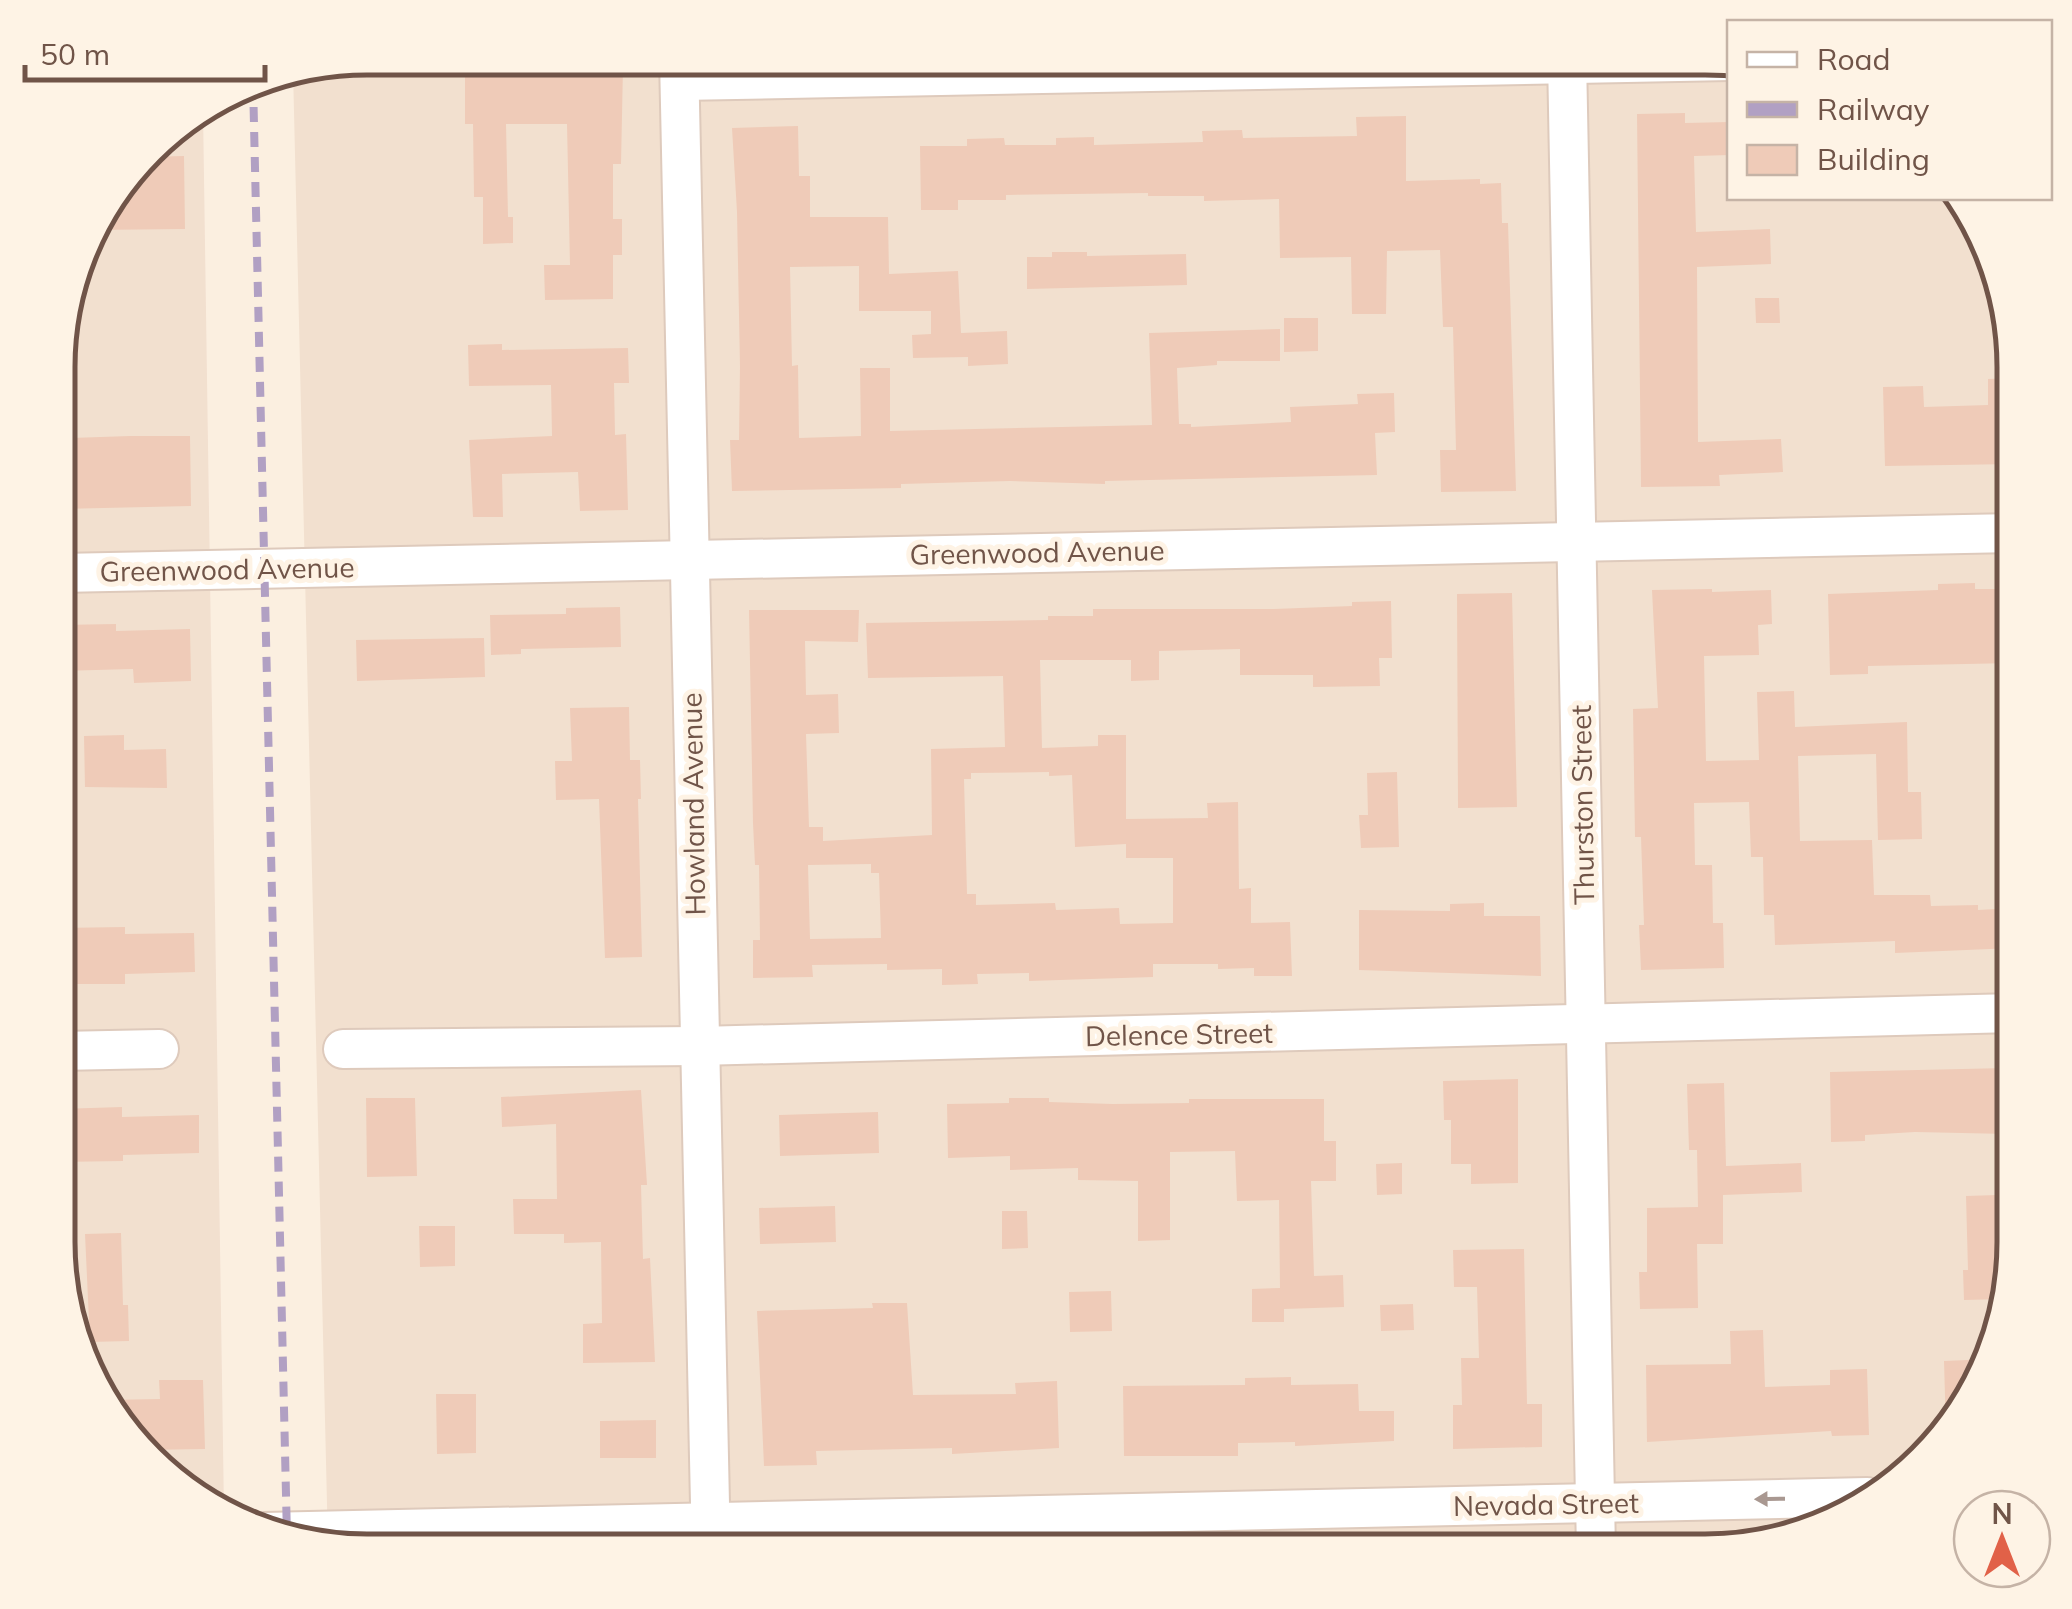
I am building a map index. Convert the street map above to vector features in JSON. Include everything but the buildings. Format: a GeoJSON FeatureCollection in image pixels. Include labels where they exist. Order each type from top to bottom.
{"type":"FeatureCollection","features":[{"type":"Feature","properties":{"kind":"street","name":"Howland Avenue"},"geometry":{"type":"LineString","coordinates":[[680,75],[711,1533]]}},
{"type":"Feature","properties":{"kind":"street","name":"Thurston Street"},"geometry":{"type":"LineString","coordinates":[[1567,76],[1596,1534]]}},
{"type":"Feature","properties":{"kind":"street","name":"Greenwood Avenue"},"geometry":{"type":"LineString","coordinates":[[75,572],[1997,533]]}},
{"type":"Feature","properties":{"kind":"street","name":"Delence Street"},"geometry":{"type":"LineString","coordinates":[[344,1049],[699,1046],[1996,1013]]}},
{"type":"Feature","properties":{"kind":"street"},"geometry":{"type":"LineString","coordinates":[[76,1051],[159,1049]]}},
{"type":"Feature","properties":{"kind":"street","name":"Nevada Street"},"geometry":{"type":"LineString","coordinates":[[783,1533],[1845,1497]]}},
{"type":"Feature","properties":{"kind":"street","name":"Nevada Street"},"geometry":{"type":"LineString","coordinates":[[342,1533],[378,1533]]}},
{"type":"Feature","properties":{"kind":"shaded area"},"geometry":{"type":"Polygon","coordinates":[[[367,75],[1724,76],[1727,200],[1945,200],[1975,255],[1987,291],[1997,367],[1996,1261],[1987,1318],[1975,1354],[1937,1420],[1898,1462],[1867,1485],[1817,1512],[1743,1532],[1705,1534],[328,1532],[293,85],[367,75]]]}},
{"type":"Feature","properties":{"kind":"shaded area"},"geometry":{"type":"Polygon","coordinates":[[[203,126],[224,1496],[174,1462],[147,1435],[114,1388],[85,1318],[76,1261],[77,329],[90,273],[114,221],[147,174],[203,126]]]}},
{"type":"Feature","properties":{"kind":"railway"},"geometry":{"type":"LineString","coordinates":[[253,98],[287,1523]]}}]}
